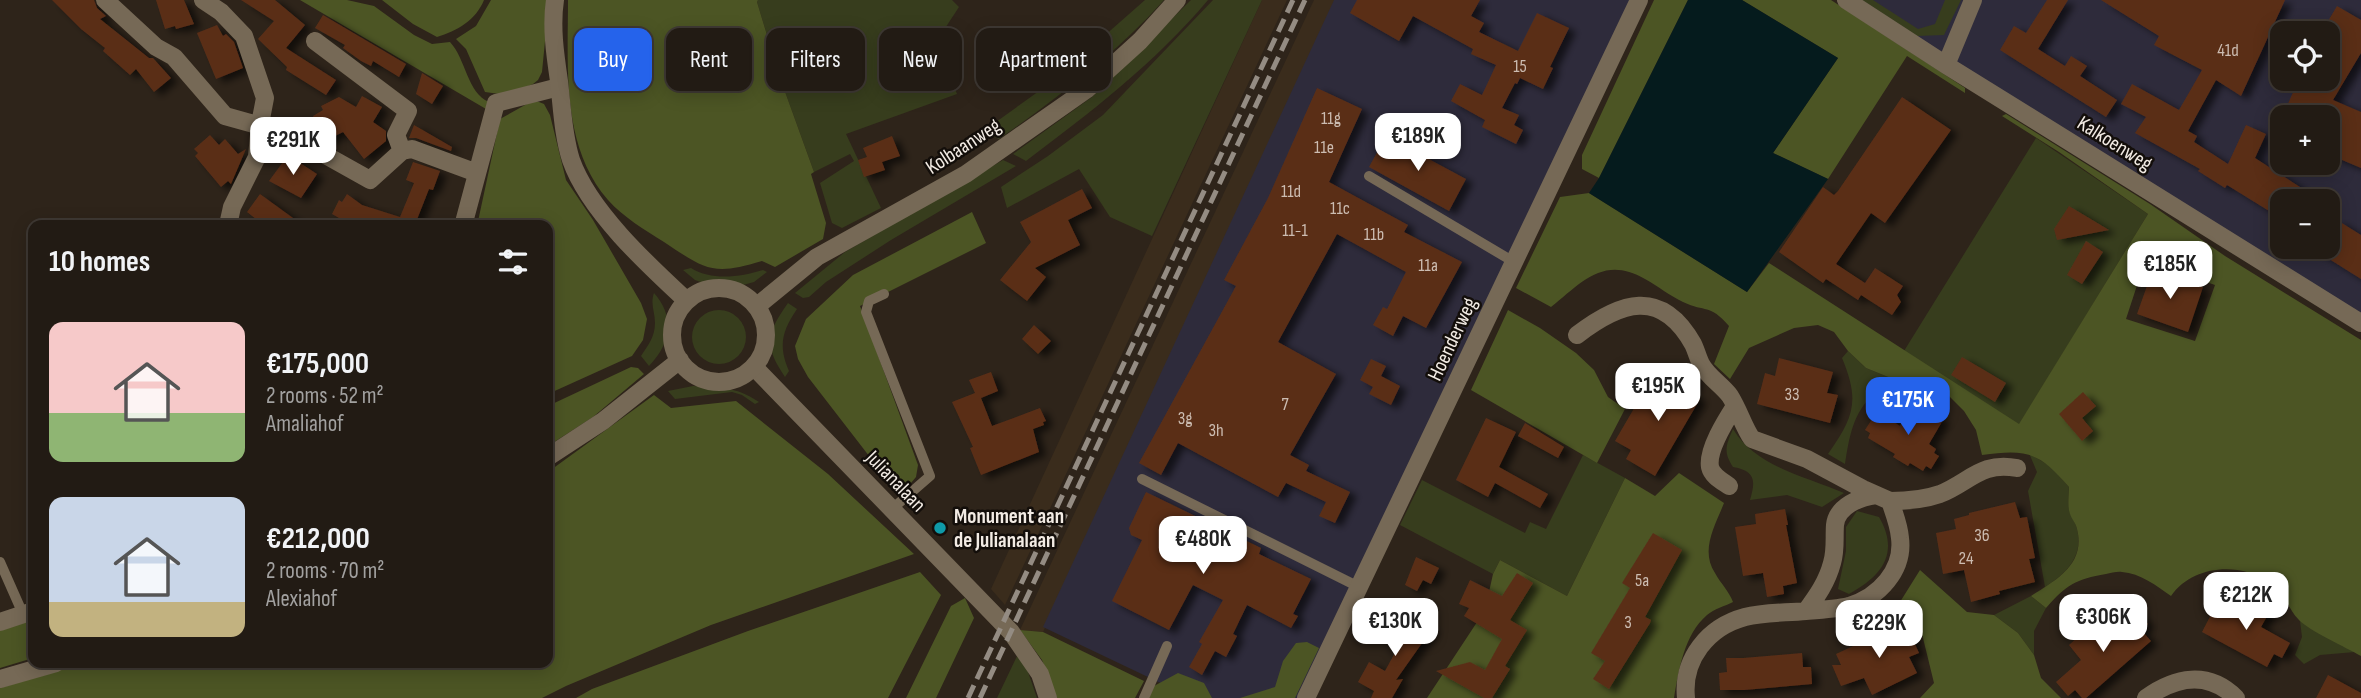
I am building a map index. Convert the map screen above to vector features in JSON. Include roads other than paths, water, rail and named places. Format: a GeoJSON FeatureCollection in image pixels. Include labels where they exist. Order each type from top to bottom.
{"type":"FeatureCollection","features":[{"type":"Feature","properties":{"kind":"street"},"geometry":{"type":"LineString","coordinates":[[105,0],[156,47],[174,57],[225,116],[286,133],[370,180],[402,151],[412,149],[478,173]]}},
{"type":"Feature","properties":{"kind":"street"},"geometry":{"type":"LineString","coordinates":[[203,0],[220,12],[244,36],[265,98],[257,157],[232,206],[229,220]]}},
{"type":"Feature","properties":{"kind":"street"},"geometry":{"type":"LineString","coordinates":[[555,0],[554,33],[559,87],[572,161],[594,203],[627,241],[687,301]]}},
{"type":"Feature","properties":{"kind":"street","name":"Kolbaanweg"},"geometry":{"type":"LineString","coordinates":[[757,306],[817,257],[966,174],[1086,90],[1140,41],[1177,0]]}},
{"type":"Feature","properties":{"kind":"street","name":"Hoenderweg"},"geometry":{"type":"LineString","coordinates":[[1306,698],[1639,0]]}},
{"type":"Feature","properties":{"kind":"street","name":"Kalkoenweg"},"geometry":{"type":"LineString","coordinates":[[1846,0],[2361,323]]}},
{"type":"Feature","properties":{"kind":"street"},"geometry":{"type":"LineString","coordinates":[[1946,65],[1973,0]]}},
{"type":"Feature","properties":{"kind":"street"},"geometry":{"type":"LineString","coordinates":[[315,41],[408,111],[396,135],[402,151]]}},
{"type":"Feature","properties":{"kind":"street"},"geometry":{"type":"LineString","coordinates":[[465,220],[496,103],[559,87]]}},
{"type":"Feature","properties":{"kind":"street"},"geometry":{"type":"LineString","coordinates":[[715,288],[745,296],[757,306],[764,321],[766,337],[763,353],[754,367],[741,377],[724,382],[707,381],[692,373],[680,360],[675,349],[674,323],[687,301],[700,292],[715,288]]}},
{"type":"Feature","properties":{"kind":"street"},"geometry":{"type":"LineString","coordinates":[[1577,335],[1597,320],[1632,306],[1647,304],[1669,316],[1682,328],[1702,366],[1729,395],[1752,439],[1807,459],[1883,498],[1900,539],[1895,569],[1887,583],[1875,594],[1849,606],[1747,617],[1725,624],[1703,641],[1693,656],[1687,670],[1686,698]]}},
{"type":"Feature","properties":{"kind":"street"},"geometry":{"type":"LineString","coordinates":[[553,454],[603,421],[680,360]]}},
{"type":"Feature","properties":{"kind":"street","name":"Julianalaan"},"geometry":{"type":"LineString","coordinates":[[754,367],[1011,632],[1040,674],[1048,698]]}},
{"type":"Feature","properties":{"kind":"street"},"geometry":{"type":"LineString","coordinates":[[1729,486],[1715,476],[1710,467],[1713,448],[1735,406]]}},
{"type":"Feature","properties":{"kind":"street"},"geometry":{"type":"LineString","coordinates":[[1806,611],[1823,588],[1833,562],[1835,522],[1842,510],[1861,497],[1915,501],[1941,494],[1984,469],[2003,465],[2017,468]]}},
{"type":"Feature","properties":{"kind":"street"},"geometry":{"type":"LineString","coordinates":[[0,622],[28,612]]}},
{"type":"Feature","properties":{"kind":"street"},"geometry":{"type":"LineString","coordinates":[[0,679],[38,668]]}},
{"type":"Feature","properties":{"kind":"street"},"geometry":{"type":"LineString","coordinates":[[2146,698],[2161,687],[2192,678],[2213,682],[2236,698]]}},
{"type":"Feature","properties":{"kind":"lane"},"geometry":{"type":"LineString","coordinates":[[1369,176],[1514,262]]}},
{"type":"Feature","properties":{"kind":"lane"},"geometry":{"type":"LineString","coordinates":[[884,294],[869,301],[866,312],[930,476],[891,509]]}},
{"type":"Feature","properties":{"kind":"lane"},"geometry":{"type":"LineString","coordinates":[[1142,479],[1359,587]]}},
{"type":"Feature","properties":{"kind":"lane"},"geometry":{"type":"LineString","coordinates":[[0,562],[28,612]]}},
{"type":"Feature","properties":{"kind":"lane"},"geometry":{"type":"LineString","coordinates":[[1144,698],[1167,646]]}},
{"type":"Feature","properties":{"kind":"water"},"geometry":{"type":"Polygon","coordinates":[[[1688,0],[1742,0],[1838,58],[1773,153],[1828,179],[1747,292],[1589,193],[1688,0]]]}},
{"type":"Feature","properties":{"kind":"railway"},"geometry":{"type":"LineString","coordinates":[[968,698],[1293,0]]}},
{"type":"Feature","properties":{"kind":"railway"},"geometry":{"type":"LineString","coordinates":[[980,698],[1305,0]]}},
{"type":"Feature","properties":{"kind":"place","name":"Monument aan de Julianalaan"},"geometry":{"type":"Point","coordinates":[940,528]}}]}
